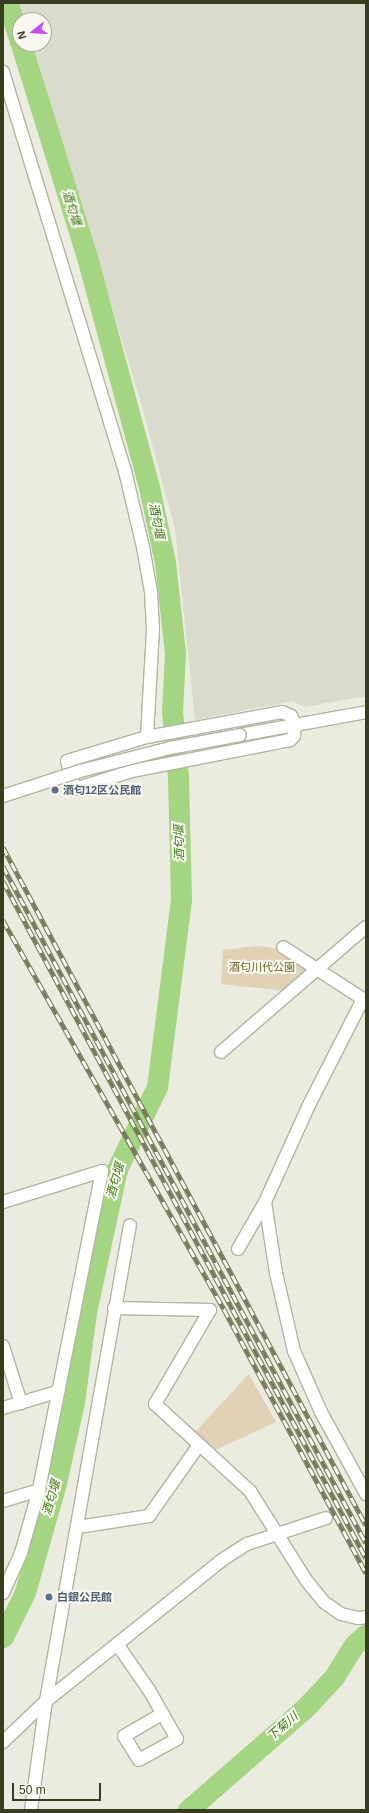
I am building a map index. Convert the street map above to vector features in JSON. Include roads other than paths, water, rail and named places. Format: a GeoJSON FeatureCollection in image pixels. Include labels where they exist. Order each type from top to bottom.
{"type":"FeatureCollection","features":[{"type":"Feature","properties":{"kind":"street"},"geometry":{"type":"LineString","coordinates":[[3,72],[125,471],[143,546],[151,592],[154,629],[146,737]]}},
{"type":"Feature","properties":{"kind":"street"},"geometry":{"type":"LineString","coordinates":[[282,712],[291,716],[295,725],[294,736],[282,743],[132,771],[75,789],[67,761],[146,737],[282,712]]}},
{"type":"Feature","properties":{"kind":"street"},"geometry":{"type":"LineString","coordinates":[[3,796],[162,750],[366,712]]}},
{"type":"Feature","properties":{"kind":"street"},"geometry":{"type":"LineString","coordinates":[[221,1052],[366,927]]}},
{"type":"Feature","properties":{"kind":"street"},"geometry":{"type":"LineString","coordinates":[[238,1249],[265,1202],[310,1103],[365,998],[283,947]]}},
{"type":"Feature","properties":{"kind":"street"},"geometry":{"type":"LineString","coordinates":[[3,1202],[102,1171],[57,1392],[39,1490],[20,1553],[3,1593]]}},
{"type":"Feature","properties":{"kind":"street"},"geometry":{"type":"LineString","coordinates":[[265,1202],[276,1273],[294,1351],[321,1412],[366,1494]]}},
{"type":"Feature","properties":{"kind":"street"},"geometry":{"type":"LineString","coordinates":[[31,1810],[46,1701],[78,1526],[114,1308],[130,1225]]}},
{"type":"Feature","properties":{"kind":"street"},"geometry":{"type":"LineString","coordinates":[[114,1308],[210,1310],[155,1404],[250,1491],[276,1534],[324,1602],[341,1614],[359,1618],[366,1617]]}},
{"type":"Feature","properties":{"kind":"street"},"geometry":{"type":"LineString","coordinates":[[3,1346],[21,1403]]}},
{"type":"Feature","properties":{"kind":"street"},"geometry":{"type":"LineString","coordinates":[[3,1408],[57,1392]]}},
{"type":"Feature","properties":{"kind":"street"},"geometry":{"type":"LineString","coordinates":[[78,1526],[149,1516],[198,1445]]}},
{"type":"Feature","properties":{"kind":"street"},"geometry":{"type":"LineString","coordinates":[[3,1501],[39,1490]]}},
{"type":"Feature","properties":{"kind":"street"},"geometry":{"type":"LineString","coordinates":[[3,1742],[46,1701],[222,1560],[247,1544],[326,1518]]}},
{"type":"Feature","properties":{"kind":"street"},"geometry":{"type":"LineString","coordinates":[[117,1644],[149,1690],[162,1714]]}},
{"type":"Feature","properties":{"kind":"waterway","name":"酒匂堰"},"geometry":{"type":"LineString","coordinates":[[8,3],[12,16]]}},
{"type":"Feature","properties":{"kind":"waterway","name":"酒匂堰"},"geometry":{"type":"LineString","coordinates":[[3,1637],[25,1592],[56,1483],[74,1402],[86,1312],[117,1169],[157,1087],[181,899],[178,778],[172,711],[175,653],[165,562],[149,487],[86,254],[23,52]]}},
{"type":"Feature","properties":{"kind":"waterway","name":"下菊川"},"geometry":{"type":"LineString","coordinates":[[188,1810],[305,1708],[334,1677],[355,1644],[366,1634]]}},
{"type":"Feature","properties":{"kind":"railway"},"geometry":{"type":"LineString","coordinates":[[3,847],[366,1525]]}},
{"type":"Feature","properties":{"kind":"railway"},"geometry":{"type":"LineString","coordinates":[[3,866],[366,1543]]}},
{"type":"Feature","properties":{"kind":"railway"},"geometry":{"type":"LineString","coordinates":[[3,881],[366,1558]]}},
{"type":"Feature","properties":{"kind":"railway"},"geometry":{"type":"LineString","coordinates":[[3,920],[224,1309],[366,1573]]}},
{"type":"Feature","properties":{"kind":"place","name":"酒匂12区公民館"},"geometry":{"type":"Point","coordinates":[55,790]}},
{"type":"Feature","properties":{"kind":"place","name":"白銀公民館"},"geometry":{"type":"Point","coordinates":[49,1597]}},
{"type":"Feature","properties":{"kind":"park label","name":"酒匂川代公園"},"geometry":{"type":"Point","coordinates":[262,967]}}]}
